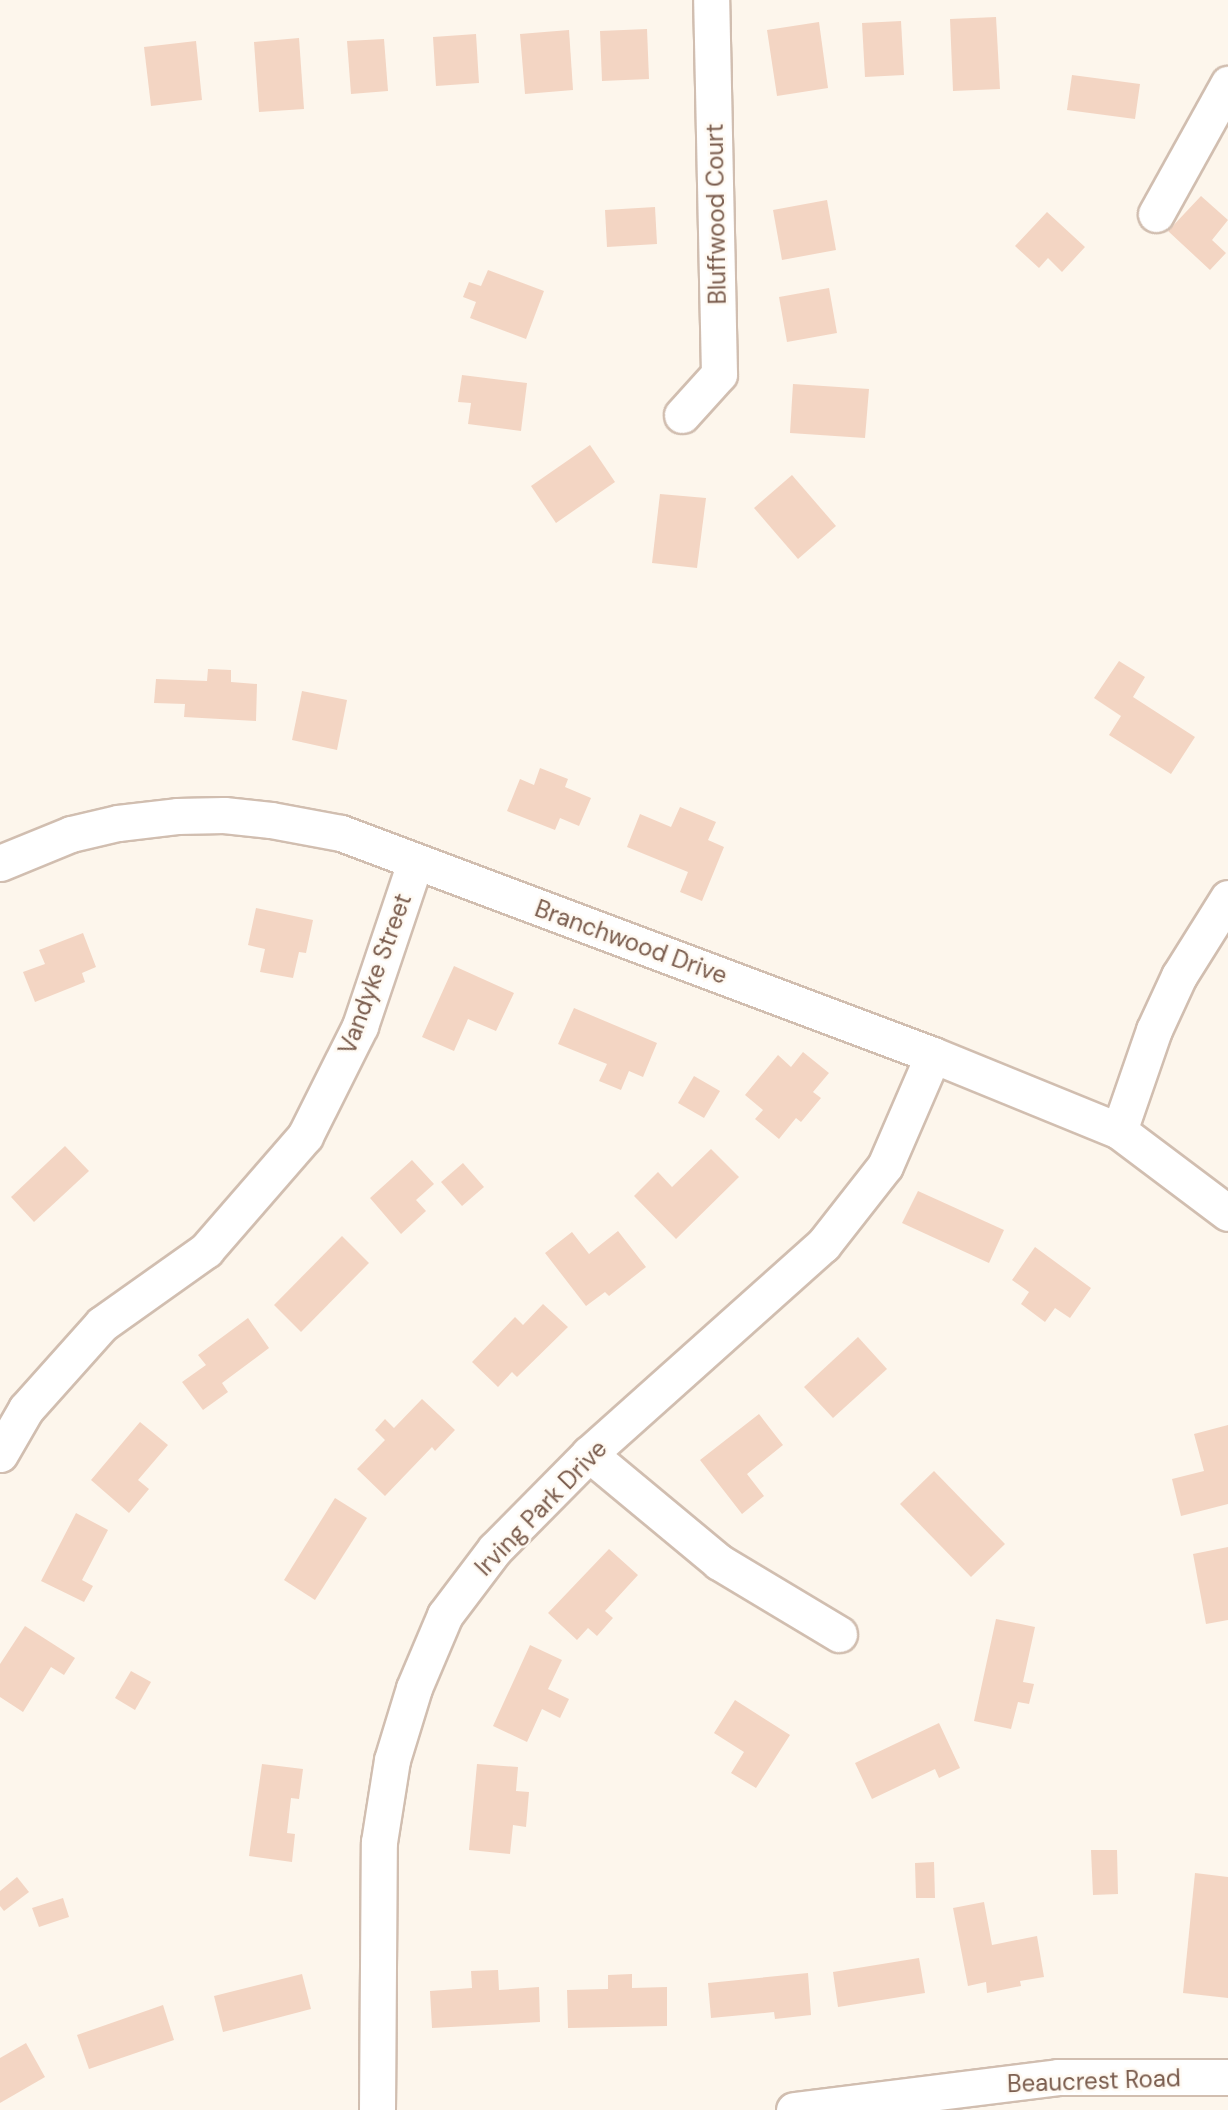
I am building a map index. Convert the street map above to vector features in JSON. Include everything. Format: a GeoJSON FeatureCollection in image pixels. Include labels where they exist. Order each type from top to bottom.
{"type":"FeatureCollection","features":[{"type":"Feature","properties":{"kind":"street","name":"Bluffwood Court"},"geometry":{"type":"LineString","coordinates":[[682,415],[719,374],[711,0]]}},
{"type":"Feature","properties":{"kind":"street"},"geometry":{"type":"LineString","coordinates":[[1156,214],[1228,84]]}},
{"type":"Feature","properties":{"kind":"street","name":"Branchwood Drive"},"geometry":{"type":"LineString","coordinates":[[0,863],[71,834],[118,823],[177,816],[271,820],[341,833],[415,863],[933,1055],[1119,1131],[1228,1213]]}},
{"type":"Feature","properties":{"kind":"street","name":"Vandyke Street"},"geometry":{"type":"LineString","coordinates":[[0,1454],[26,1409],[102,1324],[206,1250],[305,1136],[360,1026],[415,863]]}},
{"type":"Feature","properties":{"kind":"street"},"geometry":{"type":"LineString","coordinates":[[1119,1131],[1154,1030],[1179,976],[1228,898]]}},
{"type":"Feature","properties":{"kind":"street","name":"Irving Park Drive"},"geometry":{"type":"LineString","coordinates":[[377,2110],[379,1842],[392,1760],[414,1688],[445,1615],[495,1549],[589,1454],[823,1245],[885,1166],[933,1055]]}},
{"type":"Feature","properties":{"kind":"street"},"geometry":{"type":"LineString","coordinates":[[589,1454],[719,1562],[839,1634]]}},
{"type":"Feature","properties":{"kind":"street","name":"Beaucrest Road"},"geometry":{"type":"LineString","coordinates":[[793,2110],[1058,2077],[1228,2077]]}},
{"type":"Feature","properties":{"kind":"building"},"geometry":{"type":"Polygon","coordinates":[[[996,17],[1000,89],[953,91],[950,19],[996,17]]]}},
{"type":"Feature","properties":{"kind":"building"},"geometry":{"type":"Polygon","coordinates":[[[901,21],[904,75],[865,77],[862,23],[901,21]]]}},
{"type":"Feature","properties":{"kind":"building"},"geometry":{"type":"Polygon","coordinates":[[[819,22],[828,88],[777,96],[767,30],[819,22]]]}},
{"type":"Feature","properties":{"kind":"building"},"geometry":{"type":"Polygon","coordinates":[[[647,29],[649,79],[602,81],[600,31],[647,29]]]}},
{"type":"Feature","properties":{"kind":"building"},"geometry":{"type":"Polygon","coordinates":[[[569,30],[573,90],[525,94],[520,34],[569,30]]]}},
{"type":"Feature","properties":{"kind":"building"},"geometry":{"type":"Polygon","coordinates":[[[476,34],[479,83],[436,86],[433,37],[476,34]]]}},
{"type":"Feature","properties":{"kind":"building"},"geometry":{"type":"Polygon","coordinates":[[[299,38],[304,109],[259,112],[254,42],[299,38]]]}},
{"type":"Feature","properties":{"kind":"building"},"geometry":{"type":"Polygon","coordinates":[[[384,39],[388,91],[351,94],[347,41],[384,39]]]}},
{"type":"Feature","properties":{"kind":"building"},"geometry":{"type":"Polygon","coordinates":[[[196,41],[202,100],[151,106],[144,47],[196,41]]]}},
{"type":"Feature","properties":{"kind":"building"},"geometry":{"type":"Polygon","coordinates":[[[1072,75],[1140,84],[1135,119],[1067,110],[1072,75]]]}},
{"type":"Feature","properties":{"kind":"building"},"geometry":{"type":"Polygon","coordinates":[[[1201,196],[1228,220],[1212,240],[1226,253],[1210,270],[1168,231],[1201,196]]]}},
{"type":"Feature","properties":{"kind":"building"},"geometry":{"type":"Polygon","coordinates":[[[827,200],[836,250],[782,260],[773,210],[827,200]]]}},
{"type":"Feature","properties":{"kind":"building"},"geometry":{"type":"Polygon","coordinates":[[[655,207],[657,244],[607,247],[605,210],[655,207]]]}},
{"type":"Feature","properties":{"kind":"building"},"geometry":{"type":"Polygon","coordinates":[[[1047,212],[1085,247],[1062,272],[1048,258],[1039,268],[1015,246],[1047,212]]]}},
{"type":"Feature","properties":{"kind":"building"},"geometry":{"type":"Polygon","coordinates":[[[488,270],[544,291],[526,339],[470,318],[476,302],[463,297],[469,282],[481,286],[488,270]]]}},
{"type":"Feature","properties":{"kind":"building"},"geometry":{"type":"Polygon","coordinates":[[[829,288],[837,333],[787,342],[779,297],[829,288]]]}},
{"type":"Feature","properties":{"kind":"building"},"geometry":{"type":"Polygon","coordinates":[[[462,375],[527,383],[521,431],[468,424],[471,403],[458,402],[462,375]]]}},
{"type":"Feature","properties":{"kind":"building"},"geometry":{"type":"Polygon","coordinates":[[[793,384],[869,389],[865,438],[790,433],[793,384]]]}},
{"type":"Feature","properties":{"kind":"building"},"geometry":{"type":"Polygon","coordinates":[[[590,445],[615,482],[556,523],[531,486],[590,445]]]}},
{"type":"Feature","properties":{"kind":"building"},"geometry":{"type":"Polygon","coordinates":[[[792,475],[836,526],[798,559],[754,508],[792,475]]]}},
{"type":"Feature","properties":{"kind":"building"},"geometry":{"type":"Polygon","coordinates":[[[660,494],[706,498],[697,568],[652,563],[660,494]]]}},
{"type":"Feature","properties":{"kind":"building"},"geometry":{"type":"Polygon","coordinates":[[[1119,661],[1145,677],[1133,697],[1195,737],[1171,774],[1109,735],[1121,716],[1094,698],[1119,661]]]}},
{"type":"Feature","properties":{"kind":"building"},"geometry":{"type":"Polygon","coordinates":[[[208,669],[231,670],[231,682],[257,684],[256,721],[184,717],[185,704],[154,703],[156,679],[207,681],[208,669]]]}},
{"type":"Feature","properties":{"kind":"building"},"geometry":{"type":"Polygon","coordinates":[[[302,691],[347,700],[337,750],[292,740],[302,691]]]}},
{"type":"Feature","properties":{"kind":"building"},"geometry":{"type":"Polygon","coordinates":[[[540,768],[568,779],[565,787],[591,798],[579,826],[560,818],[555,830],[507,811],[520,779],[534,785],[540,768]]]}},
{"type":"Feature","properties":{"kind":"building"},"geometry":{"type":"Polygon","coordinates":[[[680,807],[716,822],[708,840],[724,847],[702,901],[680,892],[688,872],[627,847],[640,814],[671,827],[680,807]]]}},
{"type":"Feature","properties":{"kind":"building"},"geometry":{"type":"Polygon","coordinates":[[[256,908],[313,920],[306,953],[299,952],[293,978],[260,972],[265,949],[248,945],[256,908]]]}},
{"type":"Feature","properties":{"kind":"building"},"geometry":{"type":"Polygon","coordinates":[[[83,933],[96,967],[82,973],[85,982],[35,1002],[23,972],[45,964],[39,950],[83,933]]]}},
{"type":"Feature","properties":{"kind":"building"},"geometry":{"type":"Polygon","coordinates":[[[454,966],[514,993],[496,1031],[468,1019],[454,1051],[422,1037],[454,966]]]}},
{"type":"Feature","properties":{"kind":"building"},"geometry":{"type":"Polygon","coordinates":[[[574,1008],[657,1043],[643,1077],[629,1071],[621,1090],[599,1081],[607,1064],[558,1044],[574,1008]]]}},
{"type":"Feature","properties":{"kind":"building"},"geometry":{"type":"Polygon","coordinates":[[[803,1052],[829,1073],[813,1092],[821,1098],[801,1122],[796,1118],[779,1139],[755,1119],[763,1110],[745,1095],[778,1055],[791,1067],[803,1052]]]}},
{"type":"Feature","properties":{"kind":"building"},"geometry":{"type":"Polygon","coordinates":[[[694,1076],[720,1091],[704,1118],[678,1103],[694,1076]]]}},
{"type":"Feature","properties":{"kind":"building"},"geometry":{"type":"Polygon","coordinates":[[[65,1146],[89,1171],[34,1222],[11,1197],[65,1146]]]}},
{"type":"Feature","properties":{"kind":"building"},"geometry":{"type":"Polygon","coordinates":[[[711,1149],[739,1177],[676,1239],[634,1196],[658,1172],[672,1187],[711,1149]]]}},
{"type":"Feature","properties":{"kind":"building"},"geometry":{"type":"Polygon","coordinates":[[[412,1160],[434,1184],[416,1200],[426,1211],[401,1234],[370,1198],[412,1160]]]}},
{"type":"Feature","properties":{"kind":"building"},"geometry":{"type":"Polygon","coordinates":[[[463,1163],[484,1187],[462,1206],[441,1182],[463,1163]]]}},
{"type":"Feature","properties":{"kind":"building"},"geometry":{"type":"Polygon","coordinates":[[[918,1191],[1004,1230],[989,1263],[902,1223],[918,1191]]]}},
{"type":"Feature","properties":{"kind":"building"},"geometry":{"type":"Polygon","coordinates":[[[618,1231],[646,1267],[609,1296],[605,1292],[586,1306],[545,1253],[572,1232],[589,1254],[618,1231]]]}},
{"type":"Feature","properties":{"kind":"building"},"geometry":{"type":"Polygon","coordinates":[[[342,1236],[369,1263],[301,1332],[274,1305],[342,1236]]]}},
{"type":"Feature","properties":{"kind":"building"},"geometry":{"type":"Polygon","coordinates":[[[1035,1247],[1091,1288],[1070,1318],[1055,1308],[1045,1322],[1021,1304],[1029,1292],[1012,1280],[1035,1247]]]}},
{"type":"Feature","properties":{"kind":"building"},"geometry":{"type":"Polygon","coordinates":[[[543,1304],[568,1327],[517,1377],[512,1372],[498,1387],[472,1362],[515,1317],[523,1325],[543,1304]]]}},
{"type":"Feature","properties":{"kind":"building"},"geometry":{"type":"Polygon","coordinates":[[[248,1318],[269,1348],[222,1383],[228,1392],[203,1410],[182,1382],[206,1365],[198,1355],[248,1318]]]}},
{"type":"Feature","properties":{"kind":"building"},"geometry":{"type":"Polygon","coordinates":[[[858,1337],[887,1369],[833,1418],[804,1387],[858,1337]]]}},
{"type":"Feature","properties":{"kind":"building"},"geometry":{"type":"Polygon","coordinates":[[[422,1399],[455,1430],[435,1451],[432,1447],[385,1496],[357,1469],[385,1440],[375,1430],[385,1419],[394,1428],[422,1399]]]}},
{"type":"Feature","properties":{"kind":"building"},"geometry":{"type":"Polygon","coordinates":[[[759,1414],[783,1445],[747,1474],[764,1496],[742,1514],[700,1460],[759,1414]]]}},
{"type":"Feature","properties":{"kind":"building"},"geometry":{"type":"Polygon","coordinates":[[[140,1422],[168,1445],[138,1480],[149,1489],[129,1513],[91,1480],[140,1422]]]}},
{"type":"Feature","properties":{"kind":"building"},"geometry":{"type":"Polygon","coordinates":[[[1228,1425],[1228,1504],[1181,1516],[1172,1479],[1204,1471],[1194,1434],[1228,1425]]]}},
{"type":"Feature","properties":{"kind":"building"},"geometry":{"type":"Polygon","coordinates":[[[934,1471],[1005,1544],[971,1577],[900,1504],[934,1471]]]}},
{"type":"Feature","properties":{"kind":"building"},"geometry":{"type":"Polygon","coordinates":[[[335,1498],[367,1518],[315,1600],[284,1580],[335,1498]]]}},
{"type":"Feature","properties":{"kind":"building"},"geometry":{"type":"Polygon","coordinates":[[[76,1513],[108,1530],[82,1580],[93,1586],[84,1602],[41,1581],[76,1513]]]}},
{"type":"Feature","properties":{"kind":"building"},"geometry":{"type":"Polygon","coordinates":[[[1228,1547],[1228,1620],[1206,1624],[1193,1554],[1228,1547]]]}},
{"type":"Feature","properties":{"kind":"building"},"geometry":{"type":"Polygon","coordinates":[[[609,1549],[638,1575],[605,1611],[613,1618],[597,1636],[588,1628],[577,1640],[548,1613],[609,1549]]]}},
{"type":"Feature","properties":{"kind":"building"},"geometry":{"type":"Polygon","coordinates":[[[996,1619],[1035,1627],[1023,1682],[1034,1684],[1029,1704],[1018,1702],[1011,1729],[974,1721],[996,1619]]]}},
{"type":"Feature","properties":{"kind":"building"},"geometry":{"type":"Polygon","coordinates":[[[25,1626],[75,1658],[64,1675],[51,1667],[23,1712],[0,1697],[0,1664],[25,1626]]]}},
{"type":"Feature","properties":{"kind":"building"},"geometry":{"type":"Polygon","coordinates":[[[530,1645],[562,1660],[548,1689],[569,1699],[560,1718],[542,1709],[527,1742],[493,1726],[530,1645]]]}},
{"type":"Feature","properties":{"kind":"building"},"geometry":{"type":"Polygon","coordinates":[[[131,1671],[151,1682],[135,1710],[115,1698],[131,1671]]]}},
{"type":"Feature","properties":{"kind":"building"},"geometry":{"type":"Polygon","coordinates":[[[735,1700],[790,1735],[756,1788],[731,1773],[744,1752],[714,1733],[735,1700]]]}},
{"type":"Feature","properties":{"kind":"building"},"geometry":{"type":"Polygon","coordinates":[[[939,1723],[960,1768],[939,1778],[935,1769],[872,1799],[855,1763],[939,1723]]]}},
{"type":"Feature","properties":{"kind":"building"},"geometry":{"type":"Polygon","coordinates":[[[262,1764],[303,1769],[299,1799],[291,1798],[287,1833],[295,1834],[292,1862],[249,1856],[262,1764]]]}},
{"type":"Feature","properties":{"kind":"building"},"geometry":{"type":"Polygon","coordinates":[[[477,1764],[518,1767],[516,1791],[529,1792],[526,1827],[513,1825],[510,1854],[469,1850],[477,1764]]]}},
{"type":"Feature","properties":{"kind":"building"},"geometry":{"type":"Polygon","coordinates":[[[1091,1850],[1117,1850],[1118,1894],[1093,1895],[1091,1850]]]}},
{"type":"Feature","properties":{"kind":"building"},"geometry":{"type":"Polygon","coordinates":[[[934,1862],[935,1898],[916,1898],[915,1863],[934,1862]]]}},
{"type":"Feature","properties":{"kind":"building"},"geometry":{"type":"Polygon","coordinates":[[[1195,1873],[1228,1877],[1228,1998],[1183,1993],[1195,1873]]]}},
{"type":"Feature","properties":{"kind":"building"},"geometry":{"type":"Polygon","coordinates":[[[17,1877],[29,1892],[4,1911],[0,1906],[0,1891],[17,1877]]]}},
{"type":"Feature","properties":{"kind":"building"},"geometry":{"type":"Polygon","coordinates":[[[63,1898],[69,1917],[39,1927],[32,1908],[63,1898]]]}},
{"type":"Feature","properties":{"kind":"building"},"geometry":{"type":"Polygon","coordinates":[[[984,1902],[992,1945],[1037,1936],[1044,1977],[1020,1981],[1021,1986],[987,1993],[986,1982],[968,1986],[953,1908],[984,1902]]]}},
{"type":"Feature","properties":{"kind":"building"},"geometry":{"type":"Polygon","coordinates":[[[919,1958],[925,1993],[838,2007],[833,1972],[919,1958]]]}},
{"type":"Feature","properties":{"kind":"building"},"geometry":{"type":"Polygon","coordinates":[[[498,1970],[499,1990],[539,1987],[540,2022],[432,2028],[430,1991],[472,1988],[471,1971],[498,1970]]]}},
{"type":"Feature","properties":{"kind":"building"},"geometry":{"type":"Polygon","coordinates":[[[808,1973],[811,2015],[775,2019],[774,2012],[711,2018],[708,1983],[808,1973]]]}},
{"type":"Feature","properties":{"kind":"building"},"geometry":{"type":"Polygon","coordinates":[[[302,1974],[311,2009],[223,2032],[214,1996],[302,1974]]]}},
{"type":"Feature","properties":{"kind":"building"},"geometry":{"type":"Polygon","coordinates":[[[632,1974],[632,1988],[667,1987],[667,2026],[568,2028],[567,1990],[608,1989],[608,1975],[632,1974]]]}},
{"type":"Feature","properties":{"kind":"building"},"geometry":{"type":"Polygon","coordinates":[[[163,2005],[174,2040],[89,2069],[77,2035],[163,2005]]]}},
{"type":"Feature","properties":{"kind":"building"},"geometry":{"type":"Polygon","coordinates":[[[26,2043],[45,2077],[0,2103],[0,2058],[26,2043]]]}}]}
